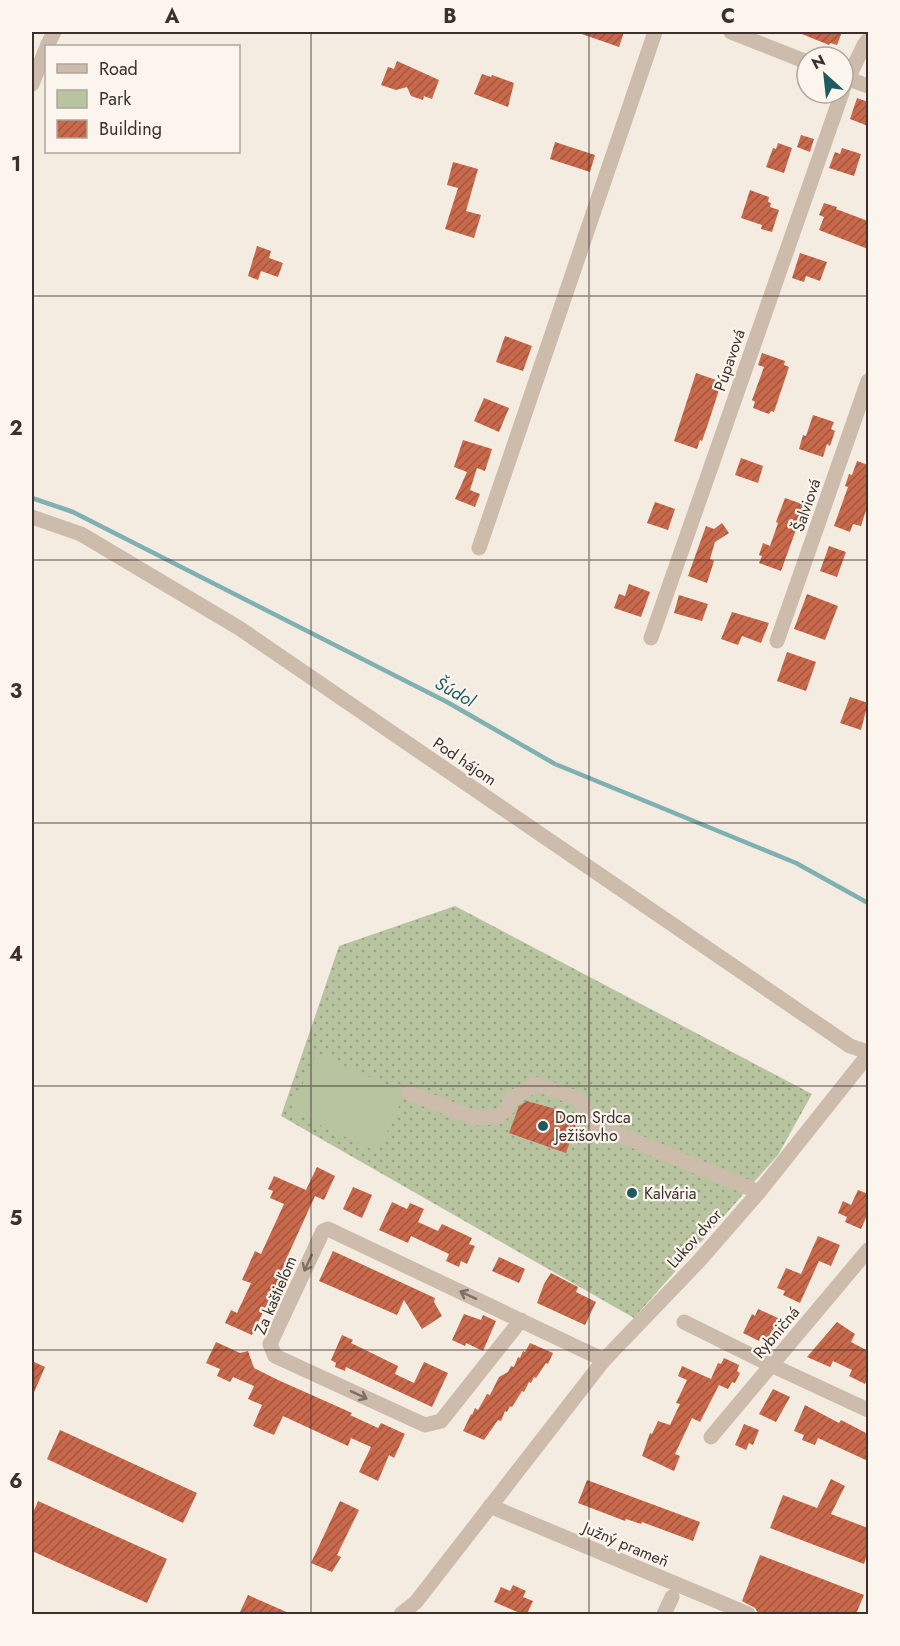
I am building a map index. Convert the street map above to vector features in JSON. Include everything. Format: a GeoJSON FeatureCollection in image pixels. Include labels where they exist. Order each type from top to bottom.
{"type":"FeatureCollection","features":[{"type":"Feature","properties":{"kind":"street"},"geometry":{"type":"LineString","coordinates":[[478,548],[655,32]]}},
{"type":"Feature","properties":{"kind":"street"},"geometry":{"type":"LineString","coordinates":[[731,32],[795,57]]}},
{"type":"Feature","properties":{"kind":"street","name":"Púpavová"},"geometry":{"type":"LineString","coordinates":[[855,63],[868,40]]}},
{"type":"Feature","properties":{"kind":"street"},"geometry":{"type":"LineString","coordinates":[[32,84],[45,53]]}},
{"type":"Feature","properties":{"kind":"street","name":"Púpavová"},"geometry":{"type":"LineString","coordinates":[[651,638],[837,105]]}},
{"type":"Feature","properties":{"kind":"street","name":"Šalviová"},"geometry":{"type":"LineString","coordinates":[[777,641],[868,381]]}},
{"type":"Feature","properties":{"kind":"street","name":"Pod hájom"},"geometry":{"type":"LineString","coordinates":[[32,517],[81,534],[239,628],[850,1046],[868,1054]]}},
{"type":"Feature","properties":{"kind":"street","name":"Lukov dvor"},"geometry":{"type":"LineString","coordinates":[[400,1614],[416,1602],[604,1360],[698,1262],[759,1192],[868,1054]]}},
{"type":"Feature","properties":{"kind":"street"},"geometry":{"type":"LineString","coordinates":[[409,1093],[474,1118],[498,1117],[507,1109],[511,1099],[536,1084],[579,1098],[593,1124],[759,1192]]}},
{"type":"Feature","properties":{"kind":"street","name":"Za kaštieľom"},"geometry":{"type":"LineString","coordinates":[[520,1320],[441,1421],[424,1425],[275,1356],[270,1344],[323,1231],[328,1229],[520,1320],[604,1360]]}},
{"type":"Feature","properties":{"kind":"street","name":"Rybničná"},"geometry":{"type":"LineString","coordinates":[[711,1437],[868,1250]]}},
{"type":"Feature","properties":{"kind":"street"},"geometry":{"type":"LineString","coordinates":[[684,1322],[868,1410]]}},
{"type":"Feature","properties":{"kind":"street","name":"Južný prameň"},"geometry":{"type":"LineString","coordinates":[[490,1506],[748,1614]]}},
{"type":"Feature","properties":{"kind":"street"},"geometry":{"type":"LineString","coordinates":[[664,1614],[672,1597]]}},
{"type":"Feature","properties":{"kind":"green space"},"geometry":{"type":"Polygon","coordinates":[[[455,906],[812,1094],[778,1155],[634,1318],[281,1116],[339,946],[455,906]]]}},
{"type":"Feature","properties":{"kind":"green space"},"geometry":{"type":"Polygon","coordinates":[[[317,1053],[405,1093],[378,1152],[290,1111],[317,1053]]]}},
{"type":"Feature","properties":{"kind":"building"},"geometry":{"type":"Polygon","coordinates":[[[579,32],[624,32],[619,47],[579,32]]]}},
{"type":"Feature","properties":{"kind":"building"},"geometry":{"type":"Polygon","coordinates":[[[797,32],[842,32],[837,45],[830,43],[829,45],[797,32]]]}},
{"type":"Feature","properties":{"kind":"building"},"geometry":{"type":"Polygon","coordinates":[[[397,61],[439,80],[432,99],[424,96],[423,100],[411,96],[407,87],[396,90],[381,85],[388,67],[394,69],[397,61]]]}},
{"type":"Feature","properties":{"kind":"building"},"geometry":{"type":"Polygon","coordinates":[[[482,74],[514,83],[508,107],[474,94],[482,74]]]}},
{"type":"Feature","properties":{"kind":"building"},"geometry":{"type":"Polygon","coordinates":[[[857,98],[868,102],[868,126],[850,119],[857,98]]]}},
{"type":"Feature","properties":{"kind":"building"},"geometry":{"type":"Polygon","coordinates":[[[801,135],[814,139],[810,152],[797,147],[801,135]]]}},
{"type":"Feature","properties":{"kind":"building"},"geometry":{"type":"Polygon","coordinates":[[[555,142],[595,155],[590,172],[550,159],[555,142]]]}},
{"type":"Feature","properties":{"kind":"building"},"geometry":{"type":"Polygon","coordinates":[[[778,143],[792,148],[784,173],[766,167],[773,148],[776,149],[778,143]]]}},
{"type":"Feature","properties":{"kind":"building"},"geometry":{"type":"Polygon","coordinates":[[[842,148],[861,154],[854,176],[829,168],[835,152],[840,154],[842,148]]]}},
{"type":"Feature","properties":{"kind":"building"},"geometry":{"type":"Polygon","coordinates":[[[453,162],[478,169],[466,211],[481,215],[474,238],[445,229],[458,188],[447,185],[453,162]]]}},
{"type":"Feature","properties":{"kind":"building"},"geometry":{"type":"Polygon","coordinates":[[[750,190],[769,197],[770,207],[779,210],[772,232],[761,229],[762,225],[741,218],[750,190]]]}},
{"type":"Feature","properties":{"kind":"building"},"geometry":{"type":"Polygon","coordinates":[[[824,203],[868,221],[868,249],[819,230],[824,217],[819,215],[824,203]]]}},
{"type":"Feature","properties":{"kind":"building"},"geometry":{"type":"Polygon","coordinates":[[[257,246],[271,251],[269,258],[283,263],[278,277],[261,271],[258,280],[248,276],[257,246]]]}},
{"type":"Feature","properties":{"kind":"building"},"geometry":{"type":"Polygon","coordinates":[[[800,253],[827,262],[820,281],[806,276],[804,282],[792,278],[800,253]]]}},
{"type":"Feature","properties":{"kind":"building"},"geometry":{"type":"Polygon","coordinates":[[[505,336],[532,346],[523,371],[496,362],[505,336]]]}},
{"type":"Feature","properties":{"kind":"building"},"geometry":{"type":"Polygon","coordinates":[[[762,353],[785,361],[784,365],[789,367],[774,412],[771,411],[769,414],[753,408],[755,402],[752,400],[764,367],[758,365],[762,353]]]}},
{"type":"Feature","properties":{"kind":"building"},"geometry":{"type":"Polygon","coordinates":[[[696,373],[719,381],[717,389],[719,390],[708,424],[697,449],[674,441],[696,373]]]}},
{"type":"Feature","properties":{"kind":"building"},"geometry":{"type":"Polygon","coordinates":[[[484,398],[509,408],[499,432],[474,421],[484,398]]]}},
{"type":"Feature","properties":{"kind":"building"},"geometry":{"type":"Polygon","coordinates":[[[813,415],[834,422],[831,429],[835,431],[830,446],[827,444],[823,457],[799,449],[813,415]]]}},
{"type":"Feature","properties":{"kind":"building"},"geometry":{"type":"Polygon","coordinates":[[[463,440],[492,449],[485,471],[477,468],[470,490],[480,494],[475,507],[455,499],[467,472],[454,467],[463,440]]]}},
{"type":"Feature","properties":{"kind":"building"},"geometry":{"type":"Polygon","coordinates":[[[741,458],[763,466],[758,483],[735,475],[741,458]]]}},
{"type":"Feature","properties":{"kind":"building"},"geometry":{"type":"Polygon","coordinates":[[[857,461],[868,465],[868,504],[861,526],[853,524],[850,532],[834,526],[848,487],[845,486],[849,474],[852,475],[857,461]]]}},
{"type":"Feature","properties":{"kind":"building"},"geometry":{"type":"Polygon","coordinates":[[[785,498],[805,505],[781,571],[759,563],[762,556],[759,555],[763,543],[770,546],[785,498]]]}},
{"type":"Feature","properties":{"kind":"building"},"geometry":{"type":"Polygon","coordinates":[[[655,502],[675,509],[668,530],[647,523],[655,502]]]}},
{"type":"Feature","properties":{"kind":"building"},"geometry":{"type":"Polygon","coordinates":[[[722,523],[729,533],[715,542],[710,559],[714,561],[707,583],[688,576],[706,526],[714,529],[722,523]]]}},
{"type":"Feature","properties":{"kind":"building"},"geometry":{"type":"Polygon","coordinates":[[[829,546],[846,552],[837,577],[820,571],[829,546]]]}},
{"type":"Feature","properties":{"kind":"building"},"geometry":{"type":"Polygon","coordinates":[[[629,584],[650,592],[641,617],[614,608],[619,594],[625,596],[629,584]]]}},
{"type":"Feature","properties":{"kind":"building"},"geometry":{"type":"Polygon","coordinates":[[[807,594],[838,606],[825,640],[794,629],[807,594]]]}},
{"type":"Feature","properties":{"kind":"building"},"geometry":{"type":"Polygon","coordinates":[[[679,595],[708,604],[702,621],[674,613],[679,595]]]}},
{"type":"Feature","properties":{"kind":"building"},"geometry":{"type":"Polygon","coordinates":[[[732,612],[769,623],[761,643],[742,636],[738,645],[721,639],[732,612]]]}},
{"type":"Feature","properties":{"kind":"building"},"geometry":{"type":"Polygon","coordinates":[[[787,652],[816,662],[806,691],[777,681],[787,652]]]}},
{"type":"Feature","properties":{"kind":"building"},"geometry":{"type":"Polygon","coordinates":[[[850,697],[868,703],[861,730],[840,723],[850,697]]]}},
{"type":"Feature","properties":{"kind":"building"},"geometry":{"type":"Polygon","coordinates":[[[527,1101],[559,1110],[558,1112],[578,1119],[566,1153],[509,1133],[519,1106],[527,1101]]]}},
{"type":"Feature","properties":{"kind":"building"},"geometry":{"type":"Polygon","coordinates":[[[317,1167],[335,1176],[324,1200],[315,1196],[284,1264],[286,1265],[252,1335],[225,1323],[231,1310],[237,1313],[251,1283],[242,1280],[255,1251],[261,1254],[284,1204],[270,1198],[273,1191],[268,1189],[274,1176],[306,1190],[317,1167]]]}},
{"type":"Feature","properties":{"kind":"building"},"geometry":{"type":"Polygon","coordinates":[[[353,1187],[372,1195],[362,1218],[343,1209],[353,1187]]]}},
{"type":"Feature","properties":{"kind":"building"},"geometry":{"type":"Polygon","coordinates":[[[858,1190],[868,1194],[868,1213],[861,1229],[845,1222],[847,1217],[838,1213],[843,1201],[851,1205],[858,1190]]]}},
{"type":"Feature","properties":{"kind":"building"},"geometry":{"type":"Polygon","coordinates":[[[392,1202],[407,1209],[410,1203],[424,1209],[418,1222],[438,1231],[442,1224],[472,1238],[469,1244],[475,1246],[467,1264],[461,1261],[459,1267],[446,1261],[449,1254],[411,1236],[408,1243],[379,1230],[392,1202]]]}},
{"type":"Feature","properties":{"kind":"building"},"geometry":{"type":"Polygon","coordinates":[[[818,1236],[840,1245],[831,1266],[819,1261],[800,1303],[783,1295],[785,1291],[777,1288],[786,1268],[801,1274],[818,1236]]]}},
{"type":"Feature","properties":{"kind":"building"},"geometry":{"type":"Polygon","coordinates":[[[333,1251],[435,1298],[434,1302],[442,1316],[422,1329],[404,1300],[397,1315],[319,1281],[333,1251]]]}},
{"type":"Feature","properties":{"kind":"building"},"geometry":{"type":"Polygon","coordinates":[[[499,1257],[525,1269],[519,1283],[492,1271],[499,1257]]]}},
{"type":"Feature","properties":{"kind":"building"},"geometry":{"type":"Polygon","coordinates":[[[551,1273],[578,1287],[576,1292],[596,1302],[585,1325],[537,1303],[551,1273]]]}},
{"type":"Feature","properties":{"kind":"building"},"geometry":{"type":"Polygon","coordinates":[[[758,1309],[778,1318],[768,1341],[760,1338],[759,1341],[743,1333],[752,1314],[755,1316],[758,1309]]]}},
{"type":"Feature","properties":{"kind":"building"},"geometry":{"type":"Polygon","coordinates":[[[464,1314],[481,1320],[483,1315],[496,1321],[483,1351],[466,1343],[465,1346],[452,1340],[464,1314]]]}},
{"type":"Feature","properties":{"kind":"building"},"geometry":{"type":"Polygon","coordinates":[[[837,1322],[855,1334],[851,1342],[868,1351],[868,1378],[865,1384],[849,1376],[852,1370],[833,1361],[830,1367],[807,1357],[837,1322]]]}},
{"type":"Feature","properties":{"kind":"building"},"geometry":{"type":"Polygon","coordinates":[[[342,1335],[353,1340],[351,1343],[398,1366],[395,1374],[414,1383],[424,1362],[448,1373],[432,1407],[346,1367],[345,1371],[335,1367],[336,1363],[331,1360],[342,1335]]]}},
{"type":"Feature","properties":{"kind":"building"},"geometry":{"type":"Polygon","coordinates":[[[216,1342],[240,1353],[248,1351],[254,1368],[278,1380],[352,1413],[350,1415],[378,1428],[381,1423],[405,1434],[394,1458],[389,1455],[378,1481],[359,1472],[371,1447],[351,1438],[348,1446],[283,1416],[274,1435],[253,1426],[262,1405],[248,1399],[254,1386],[233,1377],[230,1382],[217,1376],[220,1369],[206,1363],[216,1342]]]}},
{"type":"Feature","properties":{"kind":"building"},"geometry":{"type":"Polygon","coordinates":[[[530,1343],[553,1353],[548,1364],[546,1363],[531,1383],[529,1382],[524,1392],[522,1391],[507,1412],[505,1411],[501,1421],[498,1420],[484,1440],[463,1431],[475,1408],[478,1410],[487,1394],[490,1395],[499,1377],[508,1372],[511,1366],[514,1367],[518,1357],[520,1358],[530,1343]]]}},
{"type":"Feature","properties":{"kind":"building"},"geometry":{"type":"Polygon","coordinates":[[[724,1358],[739,1365],[737,1371],[740,1373],[735,1383],[732,1382],[728,1389],[719,1385],[700,1422],[692,1418],[675,1454],[680,1456],[674,1471],[642,1456],[650,1433],[652,1434],[658,1421],[670,1425],[680,1404],[676,1403],[687,1380],[678,1376],[682,1366],[711,1379],[718,1363],[721,1364],[724,1358]]]}},
{"type":"Feature","properties":{"kind":"building"},"geometry":{"type":"Polygon","coordinates":[[[32,1361],[45,1367],[32,1397],[32,1361]]]}},
{"type":"Feature","properties":{"kind":"building"},"geometry":{"type":"Polygon","coordinates":[[[773,1389],[790,1397],[776,1422],[759,1414],[773,1389]]]}},
{"type":"Feature","properties":{"kind":"building"},"geometry":{"type":"Polygon","coordinates":[[[805,1405],[839,1423],[841,1420],[868,1434],[868,1461],[818,1438],[815,1445],[802,1440],[804,1435],[794,1431],[805,1405]]]}},
{"type":"Feature","properties":{"kind":"building"},"geometry":{"type":"Polygon","coordinates":[[[744,1424],[759,1430],[753,1445],[749,1443],[746,1450],[735,1445],[744,1424]]]}},
{"type":"Feature","properties":{"kind":"building"},"geometry":{"type":"Polygon","coordinates":[[[60,1430],[197,1493],[183,1523],[47,1459],[60,1430]]]}},
{"type":"Feature","properties":{"kind":"building"},"geometry":{"type":"Polygon","coordinates":[[[831,1479],[845,1486],[831,1514],[868,1528],[868,1553],[864,1564],[770,1528],[783,1495],[817,1508],[831,1479]]]}},
{"type":"Feature","properties":{"kind":"building"},"geometry":{"type":"Polygon","coordinates":[[[587,1480],[700,1522],[693,1541],[642,1522],[641,1524],[626,1519],[625,1521],[578,1503],[587,1480]]]}},
{"type":"Feature","properties":{"kind":"building"},"geometry":{"type":"Polygon","coordinates":[[[38,1501],[167,1559],[147,1603],[32,1551],[32,1515],[38,1501]]]}},
{"type":"Feature","properties":{"kind":"building"},"geometry":{"type":"Polygon","coordinates":[[[340,1501],[359,1510],[337,1555],[341,1557],[332,1572],[311,1563],[340,1501]]]}},
{"type":"Feature","properties":{"kind":"building"},"geometry":{"type":"Polygon","coordinates":[[[760,1555],[864,1595],[856,1614],[758,1613],[755,1608],[742,1601],[760,1555]]]}},
{"type":"Feature","properties":{"kind":"building"},"geometry":{"type":"Polygon","coordinates":[[[513,1585],[526,1591],[523,1597],[533,1601],[527,1614],[494,1602],[501,1587],[510,1591],[513,1585]]]}},
{"type":"Feature","properties":{"kind":"building"},"geometry":{"type":"Polygon","coordinates":[[[248,1595],[291,1614],[239,1614],[248,1595]]]}},
{"type":"Feature","properties":{"kind":"waterway","name":"Šúdol"},"geometry":{"type":"LineString","coordinates":[[32,498],[73,512],[447,702],[555,764],[796,863],[868,903]]}},
{"type":"Feature","properties":{"kind":"place","name":"Dom Srdca Ježišovho"},"geometry":{"type":"Point","coordinates":[543,1126]}},
{"type":"Feature","properties":{"kind":"place","name":"Kalvária"},"geometry":{"type":"Point","coordinates":[632,1193]}}]}
